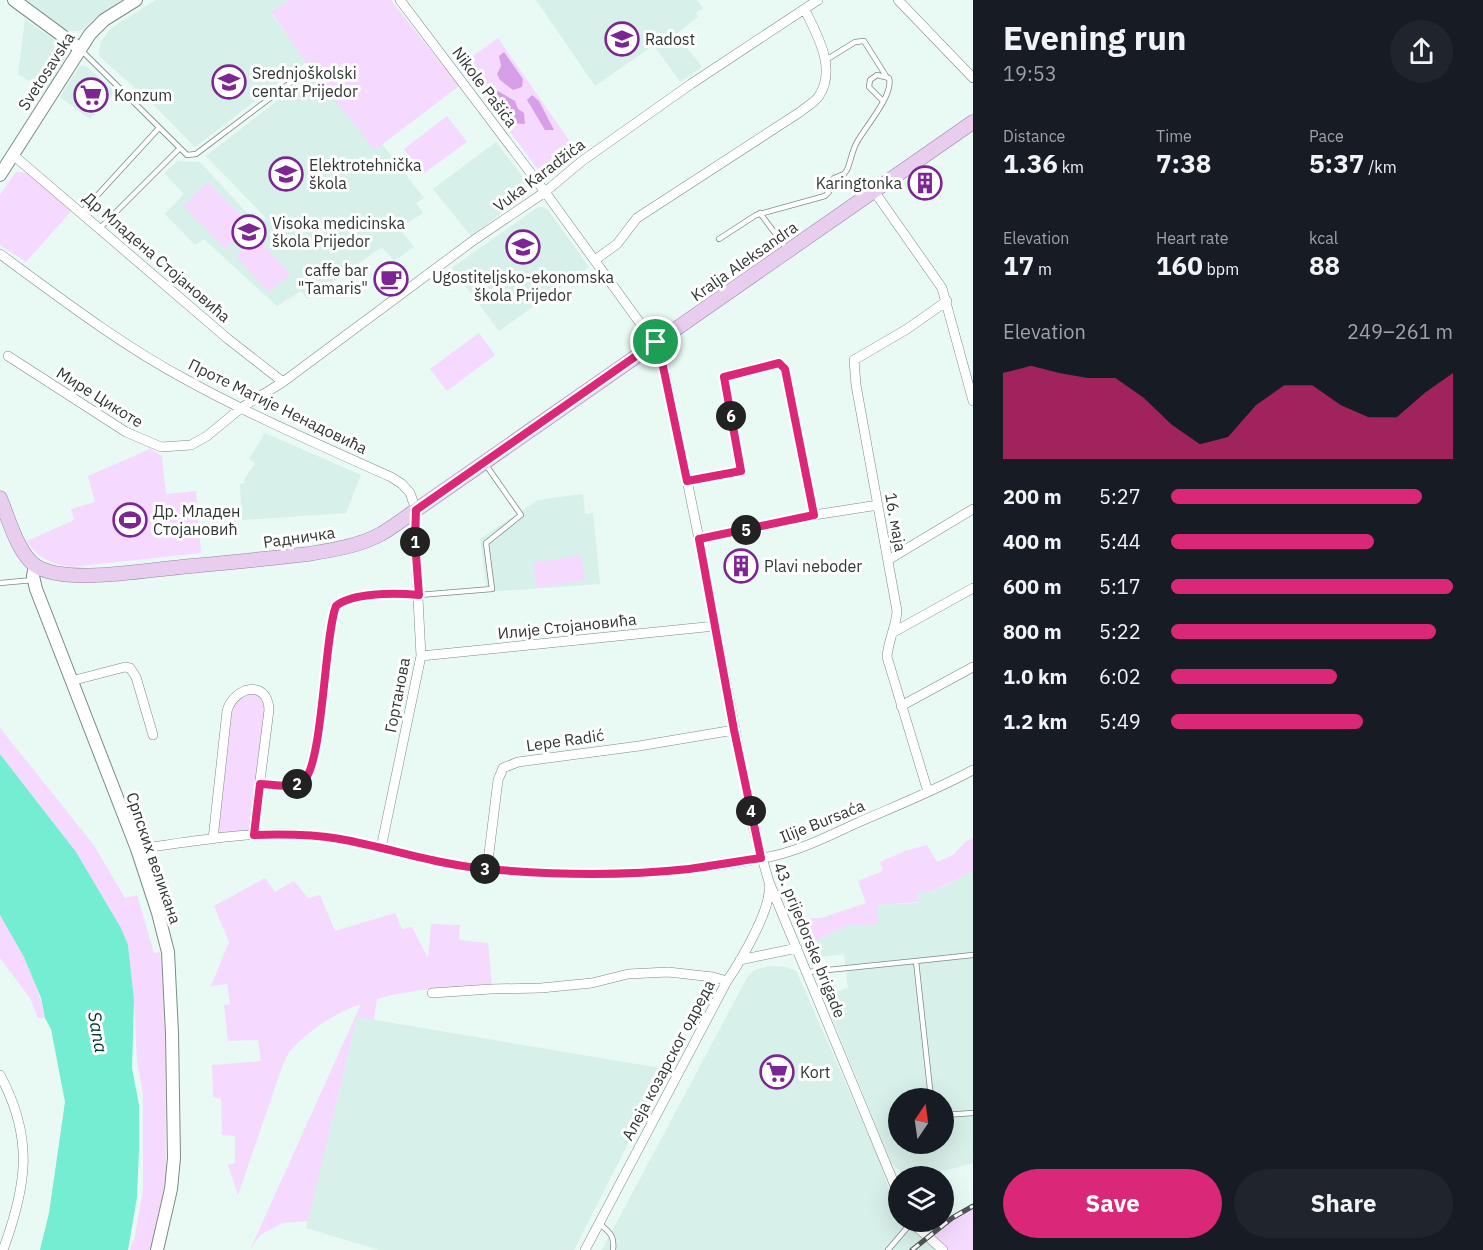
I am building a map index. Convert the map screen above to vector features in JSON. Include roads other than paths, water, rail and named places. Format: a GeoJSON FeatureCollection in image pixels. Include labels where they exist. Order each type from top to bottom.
{"type":"FeatureCollection","features":[{"type":"Feature","properties":{"kind":"main road"},"geometry":{"type":"LineString","coordinates":[[14,0],[79,48]]}},
{"type":"Feature","properties":{"kind":"main road","name":"Svetosavska"},"geometry":{"type":"LineString","coordinates":[[0,175],[79,48],[96,27],[136,0]]}},
{"type":"Feature","properties":{"kind":"main road","name":"Kralja Aleksandra"},"geometry":{"type":"LineString","coordinates":[[416,510],[973,122]]}},
{"type":"Feature","properties":{"kind":"main road"},"geometry":{"type":"LineString","coordinates":[[0,498],[19,543],[34,565]]}},
{"type":"Feature","properties":{"kind":"main road","name":"Радничка"},"geometry":{"type":"LineString","coordinates":[[34,565],[63,574],[94,575],[308,554],[364,542],[381,534],[416,510]]}},
{"type":"Feature","properties":{"kind":"main road","name":"Српских великана"},"geometry":{"type":"LineString","coordinates":[[34,565],[33,580],[137,849],[158,913],[169,965],[174,1091],[174,1171],[158,1250]]}},
{"type":"Feature","properties":{"kind":"street","name":"Nikole Pašića"},"geometry":{"type":"LineString","coordinates":[[400,0],[545,192]]}},
{"type":"Feature","properties":{"kind":"street","name":"Vuka Karadžića"},"geometry":{"type":"LineString","coordinates":[[241,408],[282,382],[672,97],[818,0]]}},
{"type":"Feature","properties":{"kind":"street"},"geometry":{"type":"LineString","coordinates":[[898,0],[973,78]]}},
{"type":"Feature","properties":{"kind":"street"},"geometry":{"type":"LineString","coordinates":[[595,260],[617,243],[637,218],[801,112],[818,97],[824,85],[825,60],[821,42],[805,10]]}},
{"type":"Feature","properties":{"kind":"street","name":"Др Младена Стојановића"},"geometry":{"type":"LineString","coordinates":[[12,154],[282,382]]}},
{"type":"Feature","properties":{"kind":"street"},"geometry":{"type":"LineString","coordinates":[[874,191],[942,288],[973,400]]}},
{"type":"Feature","properties":{"kind":"street","name":"43. prijedorske brigade"},"geometry":{"type":"LineString","coordinates":[[545,192],[656,342],[660,352],[761,858],[888,1168]]}},
{"type":"Feature","properties":{"kind":"street","name":"Проте Матије Ненадовића"},"geometry":{"type":"LineString","coordinates":[[0,254],[54,294],[184,379],[307,440],[392,477],[410,493],[416,510]]}},
{"type":"Feature","properties":{"kind":"street","name":"16. маја"},"geometry":{"type":"LineString","coordinates":[[928,792],[887,657],[889,639],[897,611],[856,385],[854,360],[908,329],[947,301]]}},
{"type":"Feature","properties":{"kind":"street","name":"Мире Цикоте"},"geometry":{"type":"LineString","coordinates":[[8,356],[126,432],[161,447],[191,445],[207,436],[241,408]]}},
{"type":"Feature","properties":{"kind":"street"},"geometry":{"type":"LineString","coordinates":[[699,539],[814,515],[878,505]]}},
{"type":"Feature","properties":{"kind":"street"},"geometry":{"type":"LineString","coordinates":[[888,560],[973,509]]}},
{"type":"Feature","properties":{"kind":"street","name":"Гортанова"},"geometry":{"type":"LineString","coordinates":[[381,848],[421,656],[415,541],[416,510]]}},
{"type":"Feature","properties":{"kind":"street"},"geometry":{"type":"LineString","coordinates":[[892,633],[973,588]]}},
{"type":"Feature","properties":{"kind":"street"},"geometry":{"type":"LineString","coordinates":[[260,784],[293,785],[303,782],[309,776],[336,606],[356,597],[403,593],[419,595]]}},
{"type":"Feature","properties":{"kind":"street","name":"Илије Стојановића"},"geometry":{"type":"LineString","coordinates":[[421,656],[715,626]]}},
{"type":"Feature","properties":{"kind":"street"},"geometry":{"type":"LineString","coordinates":[[71,681],[125,667],[130,668],[136,677],[153,735]]}},
{"type":"Feature","properties":{"kind":"street"},"geometry":{"type":"LineString","coordinates":[[901,706],[973,667]]}},
{"type":"Feature","properties":{"kind":"street"},"geometry":{"type":"LineString","coordinates":[[213,839],[227,711],[229,703],[235,696],[247,690],[264,693],[269,699],[254,835]]}},
{"type":"Feature","properties":{"kind":"street","name":"Lepe Radić"},"geometry":{"type":"LineString","coordinates":[[487,869],[498,780],[500,772],[507,765],[538,758],[639,746],[734,730]]}},
{"type":"Feature","properties":{"kind":"street","name":"Ilije Bursaća"},"geometry":{"type":"LineString","coordinates":[[137,849],[254,835],[296,834],[339,839],[437,861],[487,869],[556,873],[629,873],[690,869],[774,856],[825,837],[973,770]]}},
{"type":"Feature","properties":{"kind":"street","name":"Алеја козарског одреда"},"geometry":{"type":"LineString","coordinates":[[585,1250],[727,981],[741,960],[764,912],[770,894],[769,882]]}},
{"type":"Feature","properties":{"kind":"street"},"geometry":{"type":"LineString","coordinates":[[741,960],[797,948]]}},
{"type":"Feature","properties":{"kind":"street"},"geometry":{"type":"LineString","coordinates":[[432,993],[541,988],[592,983],[628,974],[668,972],[713,977],[727,981]]}},
{"type":"Feature","properties":{"kind":"street"},"geometry":{"type":"LineString","coordinates":[[0,1075],[12,1100],[22,1132],[24,1151],[18,1202],[3,1250]]}},
{"type":"Feature","properties":{"kind":"street"},"geometry":{"type":"LineString","coordinates":[[922,1232],[943,1250]]}},
{"type":"Feature","properties":{"kind":"lane"},"geometry":{"type":"LineString","coordinates":[[719,239],[760,213],[825,196],[834,178],[844,174],[847,170],[858,141],[883,101],[891,82],[864,41],[855,42],[825,60]]}},
{"type":"Feature","properties":{"kind":"lane"},"geometry":{"type":"LineString","coordinates":[[79,48],[187,156],[196,154],[302,74]]}},
{"type":"Feature","properties":{"kind":"lane"},"geometry":{"type":"LineString","coordinates":[[883,101],[872,91],[868,83],[877,75],[886,76]]}},
{"type":"Feature","properties":{"kind":"lane"},"geometry":{"type":"LineString","coordinates":[[82,212],[159,128]]}},
{"type":"Feature","properties":{"kind":"lane"},"geometry":{"type":"LineString","coordinates":[[100,228],[179,149]]}},
{"type":"Feature","properties":{"kind":"lane"},"geometry":{"type":"LineString","coordinates":[[760,213],[788,250]]}},
{"type":"Feature","properties":{"kind":"lane"},"geometry":{"type":"LineString","coordinates":[[687,481],[741,471],[724,377],[779,363],[785,369],[814,515]]}},
{"type":"Feature","properties":{"kind":"lane"},"geometry":{"type":"LineString","coordinates":[[419,595],[492,589],[486,543],[520,515],[484,463]]}},
{"type":"Feature","properties":{"kind":"lane"},"geometry":{"type":"LineString","coordinates":[[0,583],[33,580]]}},
{"type":"Feature","properties":{"kind":"lane"},"geometry":{"type":"LineString","coordinates":[[808,972],[973,955]]}},
{"type":"Feature","properties":{"kind":"lane"},"geometry":{"type":"LineString","coordinates":[[916,961],[930,1088]]}},
{"type":"Feature","properties":{"kind":"lane"},"geometry":{"type":"LineString","coordinates":[[954,1114],[973,1113]]}},
{"type":"Feature","properties":{"kind":"lane"},"geometry":{"type":"LineString","coordinates":[[599,1223],[611,1234],[614,1241],[613,1250]]}},
{"type":"Feature","properties":{"kind":"lane"},"geometry":{"type":"LineString","coordinates":[[888,1250],[903,1232]]}},
{"type":"Feature","properties":{"kind":"water","name":"Sana"},"geometry":{"type":"Polygon","coordinates":[[[0,754],[76,852],[121,928],[128,945],[134,1000],[132,1068],[139,1105],[139,1149],[137,1197],[128,1250],[40,1250],[49,1213],[65,1102],[51,1029],[45,1018],[41,998],[24,957],[0,915],[0,754]]]}},
{"type":"Feature","properties":{"kind":"railway"},"geometry":{"type":"LineString","coordinates":[[912,1250],[952,1218],[973,1206]]}},
{"type":"Feature","properties":{"kind":"place","name":"Radost"},"geometry":{"type":"Point","coordinates":[622,39]}},
{"type":"Feature","properties":{"kind":"place","name":"Srednjoškolski centar Prijedor"},"geometry":{"type":"Point","coordinates":[229,82]}},
{"type":"Feature","properties":{"kind":"place","name":"Konzum"},"geometry":{"type":"Point","coordinates":[91,95]}},
{"type":"Feature","properties":{"kind":"place","name":"Elektrotehnička škola"},"geometry":{"type":"Point","coordinates":[286,174]}},
{"type":"Feature","properties":{"kind":"place","name":"Karingtonka"},"geometry":{"type":"Point","coordinates":[925,183]}},
{"type":"Feature","properties":{"kind":"place","name":"Visoka medicinska škola Prijedor"},"geometry":{"type":"Point","coordinates":[249,232]}},
{"type":"Feature","properties":{"kind":"place","name":"Ugostiteljsko-ekonomska škola Prijedor"},"geometry":{"type":"Point","coordinates":[523,247]}},
{"type":"Feature","properties":{"kind":"place","name":"caffe bar \"Tamaris\""},"geometry":{"type":"Point","coordinates":[391,279]}},
{"type":"Feature","properties":{"kind":"place","name":"Др. Младен Стојановић"},"geometry":{"type":"Point","coordinates":[130,520]}},
{"type":"Feature","properties":{"kind":"place","name":"Plavi neboder"},"geometry":{"type":"Point","coordinates":[741,566]}},
{"type":"Feature","properties":{"kind":"place","name":"Kort"},"geometry":{"type":"Point","coordinates":[777,1072]}}]}
